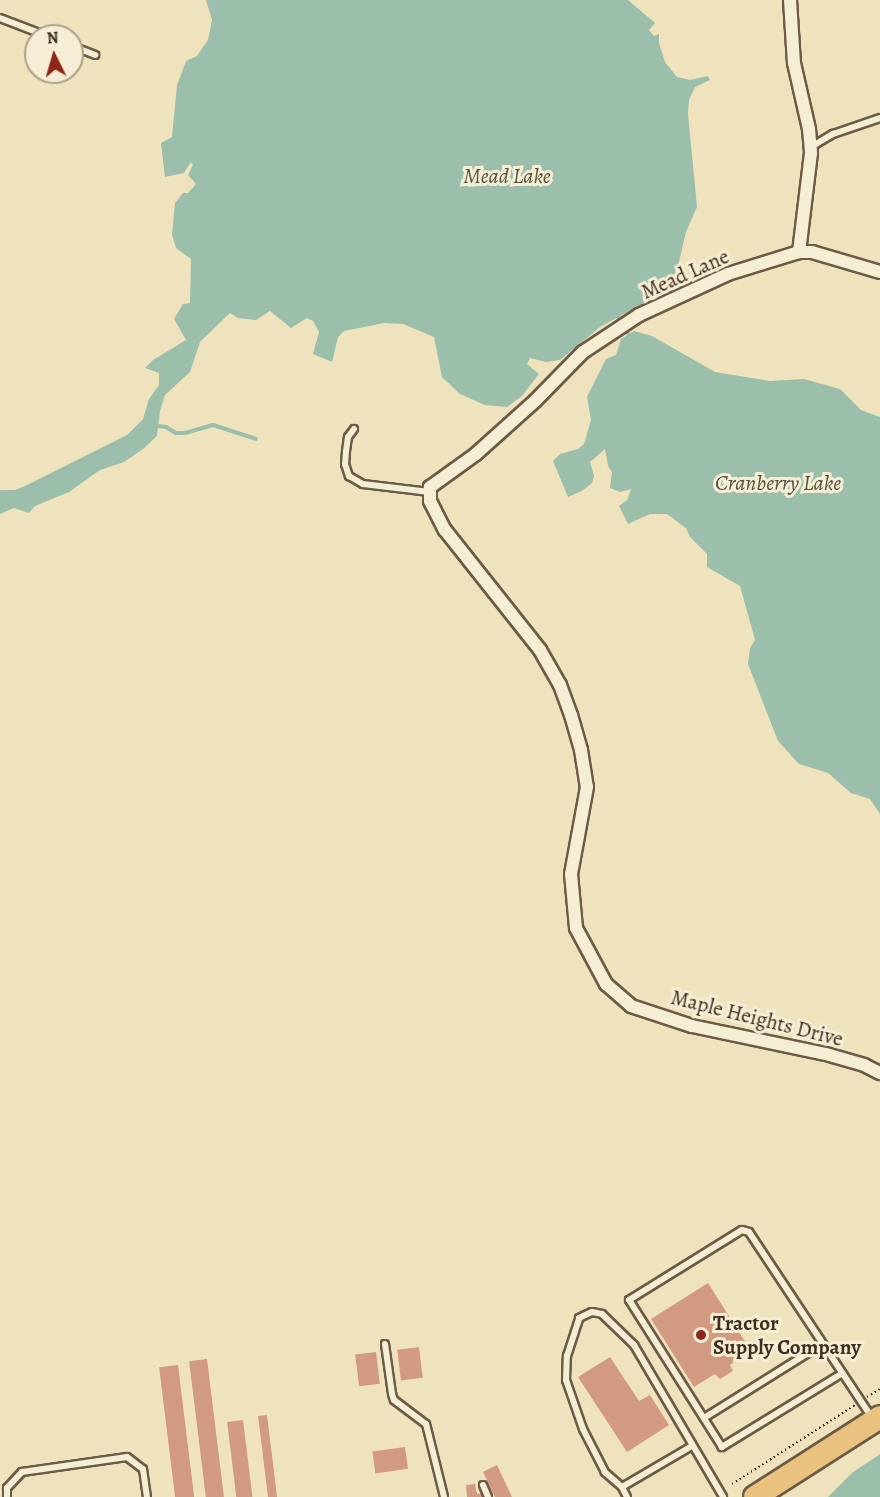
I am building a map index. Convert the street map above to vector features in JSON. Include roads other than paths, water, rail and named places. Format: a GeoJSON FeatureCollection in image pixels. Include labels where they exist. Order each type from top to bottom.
{"type":"FeatureCollection","features":[{"type":"Feature","properties":{"kind":"highway"},"geometry":{"type":"LineString","coordinates":[[755,1497],[877,1419]]}},
{"type":"Feature","properties":{"kind":"street"},"geometry":{"type":"LineString","coordinates":[[790,0],[794,63],[810,148],[799,252],[812,252],[880,273]]}},
{"type":"Feature","properties":{"kind":"street","name":"Mead Lane"},"geometry":{"type":"LineString","coordinates":[[430,492],[430,487],[476,453],[535,401],[583,352],[639,315],[728,274],[799,252]]}},
{"type":"Feature","properties":{"kind":"street","name":"Maple Heights Drive"},"geometry":{"type":"LineString","coordinates":[[430,492],[430,501],[440,523],[540,650],[560,684],[581,750],[586,787],[571,874],[576,928],[606,984],[631,1006],[692,1026],[826,1054],[864,1065],[880,1073]]}},
{"type":"Feature","properties":{"kind":"lane"},"geometry":{"type":"LineString","coordinates":[[0,18],[24,27]]}},
{"type":"Feature","properties":{"kind":"lane"},"geometry":{"type":"LineString","coordinates":[[84,50],[95,54]]}},
{"type":"Feature","properties":{"kind":"lane"},"geometry":{"type":"LineString","coordinates":[[810,148],[833,134],[880,118]]}},
{"type":"Feature","properties":{"kind":"lane"},"geometry":{"type":"LineString","coordinates":[[354,429],[348,437],[346,451],[345,464],[349,476],[363,484],[430,492]]}},
{"type":"Feature","properties":{"kind":"lane"},"geometry":{"type":"LineString","coordinates":[[841,1374],[723,1447],[629,1300],[742,1230],[749,1232],[860,1402],[877,1419]]}},
{"type":"Feature","properties":{"kind":"lane"},"geometry":{"type":"LineString","coordinates":[[627,1497],[622,1487],[605,1472],[583,1429],[566,1380],[567,1356],[579,1317],[592,1312],[602,1314],[634,1345],[723,1497]]}},
{"type":"Feature","properties":{"kind":"lane"},"geometry":{"type":"LineString","coordinates":[[385,1344],[394,1400],[426,1424],[444,1497]]}},
{"type":"Feature","properties":{"kind":"lane"},"geometry":{"type":"LineString","coordinates":[[704,1418],[821,1345]]}},
{"type":"Feature","properties":{"kind":"lane"},"geometry":{"type":"LineString","coordinates":[[622,1487],[693,1446]]}},
{"type":"Feature","properties":{"kind":"lane"},"geometry":{"type":"LineString","coordinates":[[7,1497],[7,1488],[22,1472],[127,1457],[143,1469],[147,1497]]}},
{"type":"Feature","properties":{"kind":"lane"},"geometry":{"type":"LineString","coordinates":[[483,1485],[488,1497]]}},
{"type":"Feature","properties":{"kind":"water","name":"Mead Lake"},"geometry":{"type":"Polygon","coordinates":[[[206,0],[628,0],[655,23],[649,30],[654,36],[659,34],[659,43],[665,62],[677,77],[690,80],[708,76],[710,80],[695,87],[689,100],[688,114],[697,207],[686,232],[673,287],[600,327],[560,360],[546,362],[530,358],[527,364],[539,374],[522,396],[507,407],[485,405],[460,394],[442,377],[434,337],[403,324],[384,323],[344,331],[338,337],[332,362],[313,354],[319,332],[313,321],[307,318],[291,328],[270,311],[256,320],[238,318],[230,313],[200,342],[190,372],[165,395],[160,411],[157,436],[143,449],[124,462],[100,470],[69,492],[35,506],[29,513],[14,508],[0,514],[0,490],[15,490],[27,485],[127,435],[143,419],[149,399],[159,385],[159,373],[145,368],[153,360],[186,340],[174,319],[183,304],[190,303],[191,259],[176,248],[172,235],[175,203],[183,193],[188,193],[196,184],[188,175],[193,165],[191,162],[184,173],[165,177],[161,143],[172,137],[177,85],[186,61],[197,56],[208,40],[212,20],[206,0]]]}},
{"type":"Feature","properties":{"kind":"water","name":"Cranberry Lake"},"geometry":{"type":"Polygon","coordinates":[[[634,331],[652,336],[715,372],[770,381],[804,379],[840,389],[861,410],[880,417],[880,814],[870,799],[851,793],[828,773],[799,764],[778,741],[748,664],[750,648],[755,640],[740,586],[707,567],[707,554],[690,537],[686,528],[667,514],[650,514],[628,524],[619,506],[627,500],[631,489],[620,492],[610,488],[612,472],[608,466],[605,449],[590,462],[594,476],[592,483],[582,491],[568,497],[553,461],[560,454],[578,449],[584,444],[591,420],[587,397],[606,359],[616,355],[621,339],[634,331]]]}},
{"type":"Feature","properties":{"kind":"water"},"geometry":{"type":"Polygon","coordinates":[[[880,1454],[880,1497],[828,1497],[852,1473],[880,1454]]]}},
{"type":"Feature","properties":{"kind":"waterway"},"geometry":{"type":"LineString","coordinates":[[618,316],[628,333]]}},
{"type":"Feature","properties":{"kind":"waterway"},"geometry":{"type":"LineString","coordinates":[[158,426],[166,427],[176,433],[185,433],[213,425],[256,439]]}},
{"type":"Feature","properties":{"kind":"place","name":"Tractor Supply Company"},"geometry":{"type":"Point","coordinates":[701,1335]}}]}
